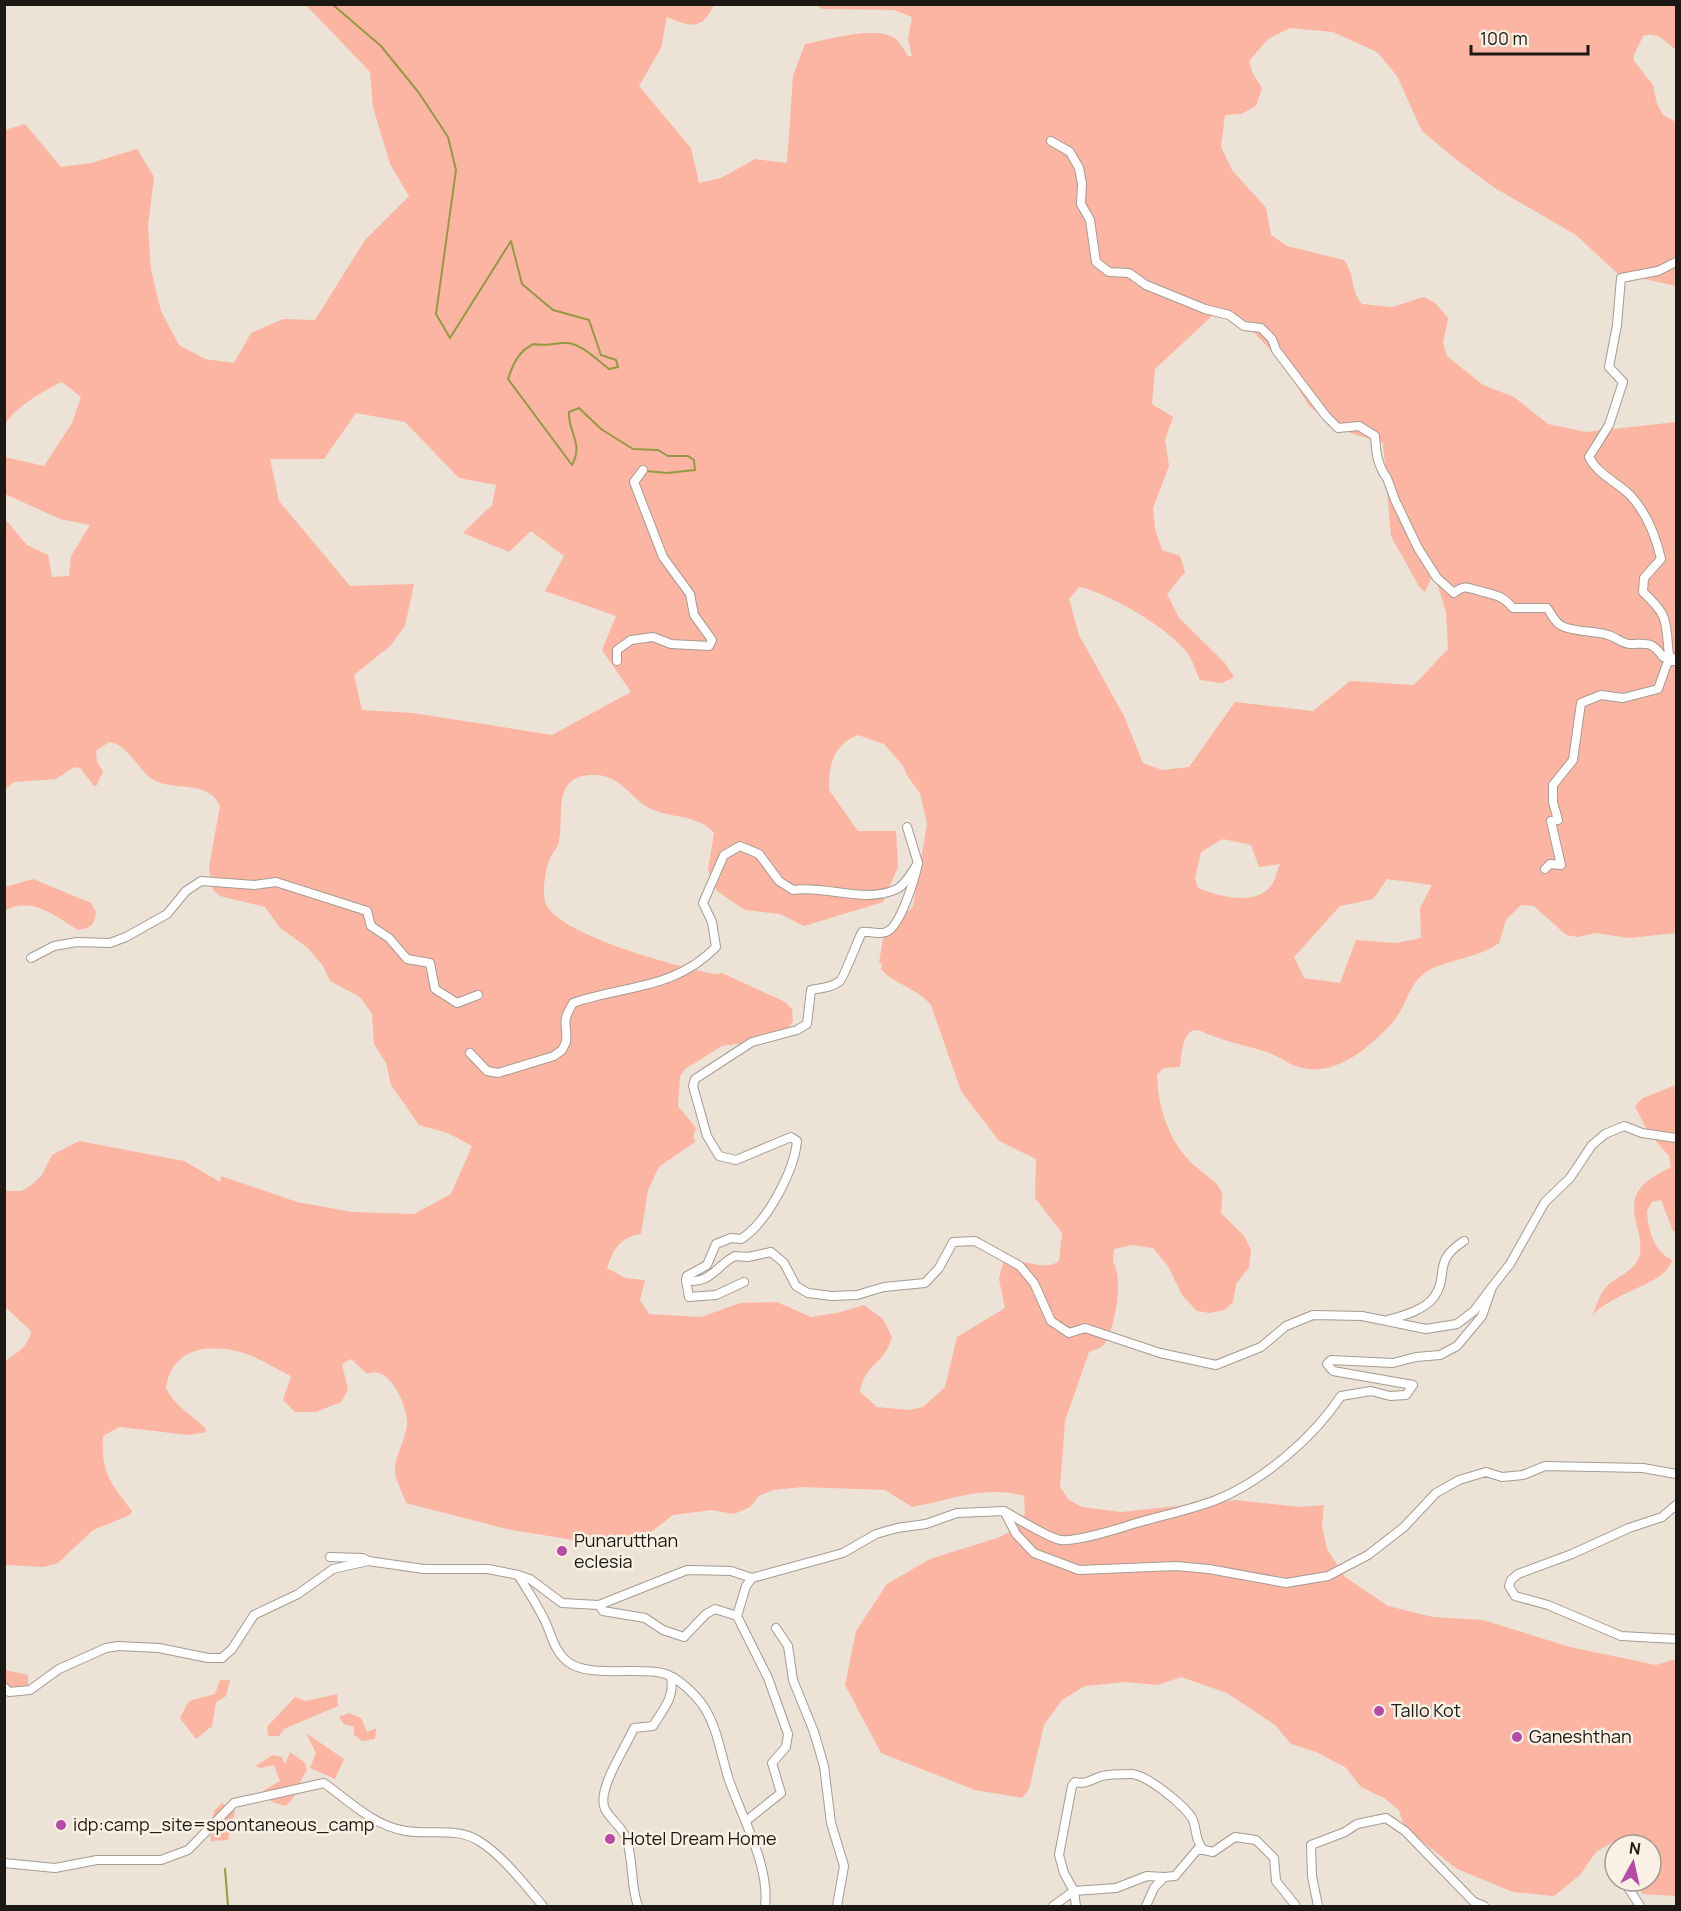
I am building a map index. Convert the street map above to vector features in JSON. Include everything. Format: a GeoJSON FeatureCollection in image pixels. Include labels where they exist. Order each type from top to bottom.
{"type":"FeatureCollection","features":[{"type":"Feature","properties":{"kind":"street"},"geometry":{"type":"LineString","coordinates":[[1052,141],[1070,152],[1079,168],[1082,184],[1081,204],[1090,220],[1096,262],[1109,272],[1130,273],[1146,285],[1205,309],[1229,315],[1244,326],[1261,328],[1272,339],[1276,350],[1326,416],[1338,428],[1359,426],[1375,436],[1376,454],[1411,534],[1437,578],[1454,593],[1461,587],[1471,586],[1479,591],[1501,595],[1513,608],[1524,610],[1541,606],[1547,608],[1555,620],[1563,626],[1583,633],[1611,635],[1630,644],[1641,641],[1653,647],[1662,657],[1669,655]]}},
{"type":"Feature","properties":{"kind":"street"},"geometry":{"type":"LineString","coordinates":[[1545,869],[1550,864],[1561,865],[1551,821],[1558,820],[1553,802],[1553,784],[1573,760],[1581,703],[1600,695],[1623,698],[1658,689],[1668,661],[1676,661],[1669,655],[1667,621],[1662,609],[1643,592],[1644,578],[1661,559],[1656,539],[1630,496],[1595,469],[1588,457],[1609,425],[1623,382],[1609,367],[1617,325],[1621,278],[1658,271],[1677,262]]}},
{"type":"Feature","properties":{"kind":"street"},"geometry":{"type":"LineString","coordinates":[[617,661],[617,650],[631,640],[652,637],[671,644],[709,646],[712,640],[694,615],[690,594],[663,557],[634,482],[643,470]]}},
{"type":"Feature","properties":{"kind":"street"},"geometry":{"type":"LineString","coordinates":[[744,1282],[704,1298],[689,1297],[686,1280],[687,1276],[707,1265],[716,1244],[731,1238],[741,1239],[761,1223],[794,1159],[797,1141],[791,1137],[736,1160],[719,1156],[707,1136],[693,1086],[695,1079],[752,1042],[797,1030],[807,1024],[811,990],[835,984],[843,979],[849,956],[862,932],[885,933],[895,927],[915,879],[918,863],[908,827]]}},
{"type":"Feature","properties":{"kind":"street"},"geometry":{"type":"LineString","coordinates":[[470,1053],[487,1071],[498,1073],[554,1056],[562,1050],[566,1042],[563,1029],[566,1015],[573,1003],[659,983],[708,956],[716,947],[712,922],[703,903],[724,855],[740,846],[759,854],[779,880],[793,890],[810,887],[847,893],[884,892],[898,888],[918,863]]}},
{"type":"Feature","properties":{"kind":"street"},"geometry":{"type":"LineString","coordinates":[[32,958],[54,946],[77,942],[110,943],[126,937],[167,914],[186,891],[201,880],[254,885],[276,882],[367,910],[371,926],[389,938],[407,959],[430,963],[435,989],[457,1003],[478,995]]}},
{"type":"Feature","properties":{"kind":"street"},"geometry":{"type":"LineString","coordinates":[[686,1280],[701,1280],[710,1276],[735,1256],[748,1257],[771,1252],[784,1263],[796,1286],[808,1293],[832,1296],[857,1295],[884,1287],[925,1283],[939,1268],[953,1242],[975,1241],[1020,1266],[1034,1283],[1051,1321],[1069,1333],[1085,1328],[1160,1353],[1216,1365],[1261,1347],[1286,1326],[1313,1315],[1362,1316],[1426,1329],[1457,1324],[1473,1311],[1510,1264],[1545,1202],[1570,1178],[1592,1145],[1605,1134],[1624,1126],[1642,1134],[1677,1138]]}},
{"type":"Feature","properties":{"kind":"street"},"geometry":{"type":"LineString","coordinates":[[1385,1321],[1427,1304],[1436,1296],[1445,1257],[1449,1251],[1464,1241]]}},
{"type":"Feature","properties":{"kind":"street"},"geometry":{"type":"LineString","coordinates":[[4,1687],[9,1692],[30,1690],[59,1669],[106,1648],[118,1646],[159,1648],[208,1658],[222,1658],[232,1649],[254,1615],[298,1594],[333,1569],[368,1562],[424,1569],[488,1569],[530,1579],[562,1603],[598,1605],[687,1570],[731,1571],[752,1578],[843,1553],[876,1534],[926,1524],[957,1513],[1004,1511],[1061,1540],[1114,1530],[1217,1499],[1253,1480],[1283,1460],[1325,1420],[1341,1396],[1371,1391],[1390,1396],[1406,1395],[1413,1385],[1333,1371],[1327,1364],[1331,1360],[1393,1363],[1416,1357],[1440,1355],[1457,1346],[1471,1331],[1482,1316],[1492,1287]]}},
{"type":"Feature","properties":{"kind":"street"},"geometry":{"type":"LineString","coordinates":[[1004,1511],[1016,1534],[1034,1553],[1079,1570],[1176,1566],[1209,1569],[1286,1583],[1328,1576],[1368,1555],[1404,1527],[1436,1493],[1459,1480],[1486,1472],[1502,1478],[1523,1475],[1545,1466],[1643,1468],[1677,1474]]}},
{"type":"Feature","properties":{"kind":"street"},"geometry":{"type":"LineString","coordinates":[[1677,1505],[1662,1517],[1629,1527],[1572,1554],[1518,1574],[1511,1580],[1509,1586],[1515,1596],[1548,1605],[1602,1630],[1637,1638],[1677,1639]]}},
{"type":"Feature","properties":{"kind":"street"},"geometry":{"type":"LineString","coordinates":[[330,1557],[363,1558],[368,1562]]}},
{"type":"Feature","properties":{"kind":"street"},"geometry":{"type":"LineString","coordinates":[[518,1575],[547,1625],[552,1643],[568,1662],[577,1666],[662,1673],[671,1677],[694,1695],[704,1707],[716,1732],[730,1782],[746,1821],[764,1881],[765,1906]]}},
{"type":"Feature","properties":{"kind":"street"},"geometry":{"type":"LineString","coordinates":[[746,1821],[781,1793],[772,1763],[786,1747],[788,1734],[768,1678],[737,1616],[746,1586],[752,1578]]}},
{"type":"Feature","properties":{"kind":"street"},"geometry":{"type":"LineString","coordinates":[[598,1605],[603,1611],[645,1618],[663,1630],[684,1637],[706,1614],[715,1609],[737,1616]]}},
{"type":"Feature","properties":{"kind":"street"},"geometry":{"type":"LineString","coordinates":[[776,1628],[788,1646],[793,1680],[814,1732],[824,1766],[831,1823],[844,1866],[837,1906]]}},
{"type":"Feature","properties":{"kind":"street"},"geometry":{"type":"LineString","coordinates":[[638,1906],[633,1894],[626,1838],[607,1813],[602,1800],[612,1770],[634,1728],[653,1726],[671,1698],[673,1688],[671,1677]]}},
{"type":"Feature","properties":{"kind":"street"},"geometry":{"type":"LineString","coordinates":[[1076,1906],[1074,1891],[1064,1873],[1059,1855],[1069,1794],[1075,1782],[1089,1782],[1102,1776],[1131,1773],[1139,1776],[1159,1788],[1188,1813],[1193,1821],[1196,1838],[1204,1851]]}},
{"type":"Feature","properties":{"kind":"street"},"geometry":{"type":"LineString","coordinates":[[4,1863],[55,1868],[98,1860],[161,1860],[188,1850],[234,1803],[324,1783],[377,1823],[406,1831],[456,1832],[478,1840],[498,1856],[543,1906]]}},
{"type":"Feature","properties":{"kind":"street"},"geometry":{"type":"LineString","coordinates":[[1318,1906],[1312,1876],[1311,1845],[1345,1832],[1356,1824],[1386,1818],[1405,1831],[1474,1902],[1484,1906]]}},
{"type":"Feature","properties":{"kind":"street"},"geometry":{"type":"LineString","coordinates":[[1053,1906],[1074,1891],[1116,1888],[1147,1876],[1175,1876],[1197,1850],[1213,1852],[1235,1837],[1256,1840],[1274,1858],[1276,1881],[1296,1906]]}},
{"type":"Feature","properties":{"kind":"street"},"geometry":{"type":"LineString","coordinates":[[1146,1906],[1154,1888],[1164,1877]]}},
{"type":"Feature","properties":{"kind":"street"},"geometry":{"type":"LineString","coordinates":[[1632,1893],[1640,1906]]}},
{"type":"Feature","properties":{"kind":"shaded area"},"geometry":{"type":"Polygon","coordinates":[[[306,5],[714,5],[704,20],[699,23],[682,23],[667,17],[661,48],[639,86],[691,148],[699,183],[721,178],[755,159],[787,163],[793,76],[805,44],[852,34],[878,33],[889,35],[897,40],[908,56],[912,56],[908,39],[912,17],[894,10],[822,9],[816,5],[1676,5],[1676,50],[1657,36],[1643,36],[1634,55],[1634,61],[1653,85],[1657,104],[1663,115],[1676,122],[1676,286],[1617,273],[1576,235],[1495,188],[1458,161],[1422,131],[1397,76],[1377,52],[1333,32],[1290,28],[1268,39],[1249,61],[1253,74],[1262,88],[1256,106],[1241,114],[1225,115],[1221,147],[1232,170],[1266,208],[1271,235],[1287,246],[1344,260],[1358,299],[1362,304],[1392,307],[1424,297],[1435,303],[1448,318],[1443,343],[1447,356],[1483,385],[1514,397],[1548,424],[1586,432],[1676,422],[1676,933],[1629,938],[1595,933],[1578,937],[1566,935],[1534,906],[1521,905],[1506,920],[1499,943],[1481,953],[1441,965],[1423,974],[1414,985],[1396,1018],[1372,1043],[1349,1059],[1323,1069],[1296,1066],[1271,1053],[1201,1031],[1193,1030],[1189,1033],[1183,1046],[1180,1067],[1164,1068],[1157,1074],[1163,1112],[1179,1148],[1196,1167],[1215,1182],[1220,1190],[1221,1213],[1244,1236],[1251,1250],[1249,1267],[1236,1284],[1233,1302],[1224,1310],[1210,1313],[1197,1311],[1182,1295],[1168,1266],[1153,1248],[1132,1245],[1114,1249],[1113,1262],[1118,1279],[1115,1315],[1105,1343],[1100,1348],[1089,1352],[1065,1421],[1060,1487],[1069,1500],[1082,1507],[1121,1512],[1236,1500],[1300,1507],[1324,1505],[1322,1526],[1327,1549],[1345,1577],[1388,1606],[1433,1617],[1483,1620],[1570,1647],[1656,1665],[1676,1659],[1676,1896],[1642,1893],[1663,1893],[1663,1833],[1603,1833],[1603,1848],[1596,1852],[1580,1875],[1554,1896],[1513,1892],[1457,1869],[1404,1827],[1399,1810],[1384,1798],[1361,1787],[1345,1767],[1316,1752],[1291,1744],[1275,1725],[1227,1693],[1181,1677],[1158,1685],[1126,1682],[1085,1686],[1062,1700],[1044,1725],[1029,1789],[1022,1798],[975,1790],[881,1753],[845,1685],[856,1631],[887,1584],[930,1559],[997,1538],[1014,1530],[1025,1513],[1024,1496],[996,1492],[982,1493],[912,1507],[885,1490],[802,1487],[773,1490],[759,1496],[750,1507],[734,1514],[712,1510],[673,1515],[642,1539],[615,1542],[579,1541],[507,1529],[406,1503],[395,1472],[396,1461],[407,1426],[405,1409],[390,1381],[375,1372],[367,1374],[351,1359],[342,1364],[348,1390],[341,1402],[316,1412],[295,1412],[283,1400],[291,1376],[236,1351],[212,1348],[190,1353],[174,1365],[166,1388],[174,1400],[206,1429],[206,1432],[189,1435],[119,1427],[103,1436],[105,1468],[132,1511],[130,1515],[93,1530],[58,1563],[44,1567],[5,1565],[5,1361],[25,1345],[31,1331],[5,1307],[5,1191],[21,1191],[29,1187],[42,1175],[52,1155],[79,1141],[184,1161],[220,1182],[221,1176],[297,1202],[352,1212],[414,1214],[451,1194],[472,1146],[448,1133],[419,1125],[391,1085],[386,1063],[374,1044],[372,1014],[360,997],[330,981],[323,966],[308,948],[280,928],[265,907],[220,896],[213,890],[209,867],[220,806],[208,792],[154,780],[128,752],[109,742],[96,751],[97,762],[103,771],[97,785],[94,786],[80,768],[74,767],[56,779],[14,782],[5,789],[5,519],[27,545],[48,555],[52,577],[69,576],[71,556],[90,525],[60,519],[5,494],[5,457],[44,466],[72,423],[81,397],[62,382],[22,406],[5,425],[5,130],[25,124],[61,167],[91,163],[137,149],[154,177],[148,225],[151,270],[161,311],[179,345],[205,359],[234,363],[251,333],[283,319],[315,320],[365,240],[409,196],[390,164],[373,107],[370,72],[306,5]],[[1212,316],[1155,369],[1152,404],[1173,417],[1165,440],[1169,466],[1153,508],[1155,529],[1162,550],[1180,556],[1185,572],[1167,594],[1179,618],[1224,662],[1234,677],[1222,683],[1200,680],[1188,654],[1179,644],[1154,623],[1123,604],[1079,587],[1069,599],[1079,635],[1124,716],[1143,763],[1162,770],[1189,767],[1235,702],[1313,711],[1350,681],[1414,685],[1448,649],[1446,612],[1434,573],[1425,592],[1420,588],[1391,536],[1383,443],[1341,430],[1310,407],[1281,361],[1243,321],[1212,316]],[[356,413],[324,459],[270,459],[279,501],[350,586],[414,584],[405,626],[390,646],[354,675],[362,710],[413,713],[552,735],[631,692],[602,650],[616,616],[545,591],[564,556],[531,531],[509,552],[463,533],[492,505],[496,485],[459,478],[405,422],[356,413]],[[858,735],[850,739],[834,756],[831,764],[829,790],[858,831],[896,831],[898,867],[883,902],[804,926],[780,914],[745,910],[717,891],[708,870],[714,833],[708,827],[695,820],[656,811],[640,802],[620,784],[605,776],[595,775],[581,776],[571,781],[565,789],[562,798],[559,841],[550,858],[544,884],[544,896],[547,906],[558,918],[576,929],[651,958],[714,974],[722,973],[785,1002],[792,1009],[793,1021],[784,1033],[752,1042],[722,1046],[685,1069],[680,1076],[678,1106],[696,1128],[693,1137],[695,1142],[660,1166],[648,1190],[641,1234],[627,1238],[618,1245],[607,1268],[625,1278],[645,1280],[640,1300],[649,1314],[701,1317],[740,1303],[777,1302],[811,1317],[837,1313],[864,1305],[883,1319],[892,1337],[884,1354],[866,1375],[860,1392],[877,1407],[909,1410],[923,1407],[945,1387],[957,1337],[1005,1308],[999,1279],[1003,1263],[1017,1261],[1046,1265],[1059,1261],[1062,1233],[1035,1198],[1036,1159],[999,1141],[961,1091],[931,1005],[919,994],[881,969],[882,964],[879,962],[883,939],[913,906],[927,824],[920,793],[903,766],[884,744],[858,735]],[[1223,839],[1201,852],[1195,878],[1198,888],[1216,894],[1246,898],[1264,892],[1271,886],[1280,864],[1259,867],[1251,845],[1223,839]],[[1387,879],[1373,899],[1340,906],[1294,957],[1304,978],[1340,983],[1356,940],[1396,943],[1421,938],[1420,908],[1432,885],[1387,879]]]}},
{"type":"Feature","properties":{"kind":"shaded area"},"geometry":{"type":"Polygon","coordinates":[[[33,879],[91,903],[96,912],[93,923],[89,927],[78,930],[52,914],[34,907],[15,907],[5,910],[5,887],[33,879]]]}},
{"type":"Feature","properties":{"kind":"shaded area"},"geometry":{"type":"Polygon","coordinates":[[[1676,1085],[1676,1231],[1673,1231],[1661,1200],[1652,1202],[1647,1211],[1656,1246],[1672,1260],[1668,1269],[1660,1276],[1612,1301],[1592,1316],[1603,1291],[1611,1282],[1632,1268],[1639,1257],[1640,1244],[1635,1217],[1635,1198],[1644,1184],[1671,1167],[1669,1156],[1648,1132],[1635,1106],[1643,1098],[1676,1085]]]}},
{"type":"Feature","properties":{"kind":"shaded area"},"geometry":{"type":"Polygon","coordinates":[[[5,1670],[28,1675],[28,1687],[15,1690],[5,1686],[5,1670]]]}},
{"type":"Feature","properties":{"kind":"shaded area"},"geometry":{"type":"Polygon","coordinates":[[[220,1680],[230,1680],[226,1696],[216,1702],[212,1726],[196,1739],[180,1718],[189,1701],[215,1694],[220,1680]]]}},
{"type":"Feature","properties":{"kind":"shaded area"},"geometry":{"type":"Polygon","coordinates":[[[337,1694],[338,1706],[284,1729],[279,1736],[268,1736],[267,1727],[295,1697],[305,1701],[337,1694]]]}},
{"type":"Feature","properties":{"kind":"shaded area"},"geometry":{"type":"Polygon","coordinates":[[[349,1713],[361,1718],[367,1732],[376,1728],[375,1739],[362,1741],[354,1735],[354,1727],[344,1724],[339,1717],[349,1713]]]}},
{"type":"Feature","properties":{"kind":"shaded area"},"geometry":{"type":"Polygon","coordinates":[[[306,1733],[344,1759],[335,1779],[310,1768],[316,1753],[306,1733]]]}},
{"type":"Feature","properties":{"kind":"shaded area"},"geometry":{"type":"Polygon","coordinates":[[[290,1752],[305,1763],[307,1770],[286,1806],[272,1802],[263,1791],[280,1781],[274,1765],[261,1768],[255,1766],[273,1755],[282,1757],[285,1764],[290,1752]]]}},
{"type":"Feature","properties":{"kind":"shaded area"},"geometry":{"type":"Polygon","coordinates":[[[222,1803],[235,1811],[228,1840],[210,1841],[214,1811],[222,1803]]]}},
{"type":"Feature","properties":{"kind":"waterway"},"geometry":{"type":"LineString","coordinates":[[332,4],[381,46],[419,93],[448,137],[456,170],[436,314],[450,338],[511,241],[522,284],[553,310],[589,320],[601,355],[616,360],[618,367],[609,369],[574,344],[534,344],[517,358],[508,379],[572,465],[576,444],[569,412],[579,408],[601,429],[633,449],[658,450],[668,456],[688,456],[694,460],[695,470],[667,473],[646,471]]}},
{"type":"Feature","properties":{"kind":"waterway"},"geometry":{"type":"LineString","coordinates":[[225,1869],[228,1906]]}},
{"type":"Feature","properties":{"kind":"place","name":"Punarutthan eclesia"},"geometry":{"type":"Point","coordinates":[562,1551]}},
{"type":"Feature","properties":{"kind":"place","name":"Tallo Kot"},"geometry":{"type":"Point","coordinates":[1379,1711]}},
{"type":"Feature","properties":{"kind":"place","name":"Ganeshthan"},"geometry":{"type":"Point","coordinates":[1517,1737]}},
{"type":"Feature","properties":{"kind":"place","name":"idp:camp_site=spontaneous_camp"},"geometry":{"type":"Point","coordinates":[61,1825]}},
{"type":"Feature","properties":{"kind":"place","name":"Hotel Dream Home"},"geometry":{"type":"Point","coordinates":[610,1839]}}]}
